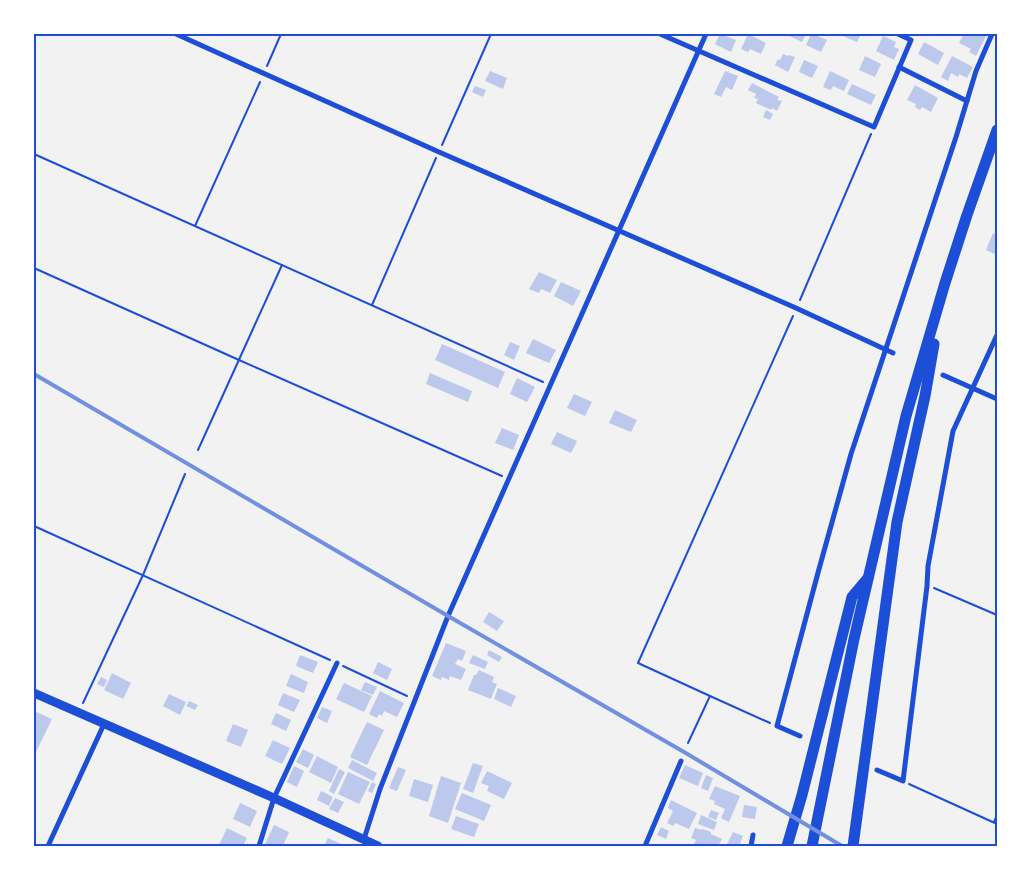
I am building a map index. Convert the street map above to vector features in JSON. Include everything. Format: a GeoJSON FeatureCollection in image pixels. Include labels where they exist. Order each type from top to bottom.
{"type":"FeatureCollection","features":[{"type":"Feature","properties":{"kind":"highway"},"geometry":{"type":"LineString","coordinates":[[812,846],[854,639],[906,416],[945,283],[997,130]]}},
{"type":"Feature","properties":{"kind":"highway"},"geometry":{"type":"LineString","coordinates":[[853,846],[897,522],[925,396],[945,283]]}},
{"type":"Feature","properties":{"kind":"highway"},"geometry":{"type":"LineString","coordinates":[[788,843],[852,597],[869,576]]}},
{"type":"Feature","properties":{"kind":"main road"},"geometry":{"type":"LineString","coordinates":[[34,693],[274,798],[378,846]]}},
{"type":"Feature","properties":{"kind":"street"},"geometry":{"type":"LineString","coordinates":[[176,34],[439,152],[796,308],[893,353]]}},
{"type":"Feature","properties":{"kind":"street"},"geometry":{"type":"LineString","coordinates":[[660,34],[874,128],[914,34]]}},
{"type":"Feature","properties":{"kind":"street"},"geometry":{"type":"LineString","coordinates":[[364,839],[380,789],[448,616],[706,34]]}},
{"type":"Feature","properties":{"kind":"street"},"geometry":{"type":"LineString","coordinates":[[898,34],[911,40]]}},
{"type":"Feature","properties":{"kind":"street"},"geometry":{"type":"LineString","coordinates":[[800,736],[777,726],[819,569],[848,463],[976,71],[992,34]]}},
{"type":"Feature","properties":{"kind":"street"},"geometry":{"type":"LineString","coordinates":[[899,67],[967,101]]}},
{"type":"Feature","properties":{"kind":"street"},"geometry":{"type":"LineString","coordinates":[[877,770],[903,781],[928,566],[953,432],[997,336]]}},
{"type":"Feature","properties":{"kind":"street"},"geometry":{"type":"LineString","coordinates":[[943,375],[997,399]]}},
{"type":"Feature","properties":{"kind":"street"},"geometry":{"type":"LineString","coordinates":[[259,846],[274,798],[337,663]]}},
{"type":"Feature","properties":{"kind":"street"},"geometry":{"type":"LineString","coordinates":[[48,846],[104,724]]}},
{"type":"Feature","properties":{"kind":"street"},"geometry":{"type":"LineString","coordinates":[[645,846],[681,761]]}},
{"type":"Feature","properties":{"kind":"street"},"geometry":{"type":"LineString","coordinates":[[751,846],[753,836]]}},
{"type":"Feature","properties":{"kind":"path"},"geometry":{"type":"LineString","coordinates":[[195,226],[281,34]]}},
{"type":"Feature","properties":{"kind":"path"},"geometry":{"type":"LineString","coordinates":[[372,305],[492,34]]}},
{"type":"Feature","properties":{"kind":"path"},"geometry":{"type":"LineString","coordinates":[[777,726],[638,663],[874,128]]}},
{"type":"Feature","properties":{"kind":"path"},"geometry":{"type":"LineString","coordinates":[[34,154],[550,385]]}},
{"type":"Feature","properties":{"kind":"path"},"geometry":{"type":"LineString","coordinates":[[198,450],[282,265]]}},
{"type":"Feature","properties":{"kind":"path"},"geometry":{"type":"LineString","coordinates":[[34,268],[508,478]]}},
{"type":"Feature","properties":{"kind":"path"},"geometry":{"type":"LineString","coordinates":[[79,712],[143,575],[185,474]]}},
{"type":"Feature","properties":{"kind":"path"},"geometry":{"type":"LineString","coordinates":[[34,526],[337,663],[414,700]]}},
{"type":"Feature","properties":{"kind":"path"},"geometry":{"type":"LineString","coordinates":[[927,586],[997,614]]}},
{"type":"Feature","properties":{"kind":"path"},"geometry":{"type":"LineString","coordinates":[[688,744],[710,696]]}},
{"type":"Feature","properties":{"kind":"path"},"geometry":{"type":"LineString","coordinates":[[903,781],[997,824]]}},
{"type":"Feature","properties":{"kind":"path"},"geometry":{"type":"LineString","coordinates":[[994,823],[997,815]]}},
{"type":"Feature","properties":{"kind":"building"},"geometry":{"type":"Polygon","coordinates":[[[720,34],[736,40],[731,52],[715,44],[720,34]]]}},
{"type":"Feature","properties":{"kind":"building"},"geometry":{"type":"Polygon","coordinates":[[[748,34],[766,43],[761,54],[750,49],[748,52],[741,49],[748,34]]]}},
{"type":"Feature","properties":{"kind":"building"},"geometry":{"type":"Polygon","coordinates":[[[785,34],[806,34],[802,42],[785,34]]]}},
{"type":"Feature","properties":{"kind":"building"},"geometry":{"type":"Polygon","coordinates":[[[811,34],[827,40],[821,52],[806,45],[811,34]]]}},
{"type":"Feature","properties":{"kind":"building"},"geometry":{"type":"Polygon","coordinates":[[[838,34],[861,34],[857,42],[838,34]]]}},
{"type":"Feature","properties":{"kind":"building"},"geometry":{"type":"Polygon","coordinates":[[[964,34],[982,34],[986,36],[976,56],[969,52],[971,49],[959,43],[964,34]]]}},
{"type":"Feature","properties":{"kind":"building"},"geometry":{"type":"Polygon","coordinates":[[[883,36],[896,42],[894,47],[899,49],[894,60],[876,51],[883,36]]]}},
{"type":"Feature","properties":{"kind":"building"},"geometry":{"type":"Polygon","coordinates":[[[924,42],[944,53],[938,65],[918,54],[924,42]]]}},
{"type":"Feature","properties":{"kind":"building"},"geometry":{"type":"Polygon","coordinates":[[[783,54],[795,57],[788,72],[775,65],[783,54]]]}},
{"type":"Feature","properties":{"kind":"building"},"geometry":{"type":"Polygon","coordinates":[[[865,56],[881,64],[875,77],[859,70],[865,56]]]}},
{"type":"Feature","properties":{"kind":"building"},"geometry":{"type":"Polygon","coordinates":[[[952,56],[973,67],[967,78],[959,74],[958,77],[951,73],[948,81],[941,77],[952,56]]]}},
{"type":"Feature","properties":{"kind":"building"},"geometry":{"type":"Polygon","coordinates":[[[804,60],[818,66],[812,78],[799,72],[804,60]]]}},
{"type":"Feature","properties":{"kind":"building"},"geometry":{"type":"Polygon","coordinates":[[[490,71],[507,78],[503,89],[485,81],[490,71]]]}},
{"type":"Feature","properties":{"kind":"building"},"geometry":{"type":"Polygon","coordinates":[[[725,71],[738,76],[732,90],[726,87],[721,97],[714,94],[725,71]]]}},
{"type":"Feature","properties":{"kind":"building"},"geometry":{"type":"Polygon","coordinates":[[[830,71],[849,80],[844,91],[833,86],[831,90],[823,87],[830,71]]]}},
{"type":"Feature","properties":{"kind":"building"},"geometry":{"type":"Polygon","coordinates":[[[752,83],[779,97],[777,100],[782,101],[777,111],[756,103],[758,99],[754,98],[756,94],[748,90],[752,83]]]}},
{"type":"Feature","properties":{"kind":"building"},"geometry":{"type":"Polygon","coordinates":[[[852,84],[876,95],[871,105],[847,94],[852,84]]]}},
{"type":"Feature","properties":{"kind":"building"},"geometry":{"type":"Polygon","coordinates":[[[915,85],[938,98],[931,112],[922,107],[920,110],[915,107],[916,104],[907,100],[915,85]]]}},
{"type":"Feature","properties":{"kind":"building"},"geometry":{"type":"Polygon","coordinates":[[[475,86],[486,90],[483,97],[472,92],[475,86]]]}},
{"type":"Feature","properties":{"kind":"building"},"geometry":{"type":"Polygon","coordinates":[[[766,110],[773,114],[770,120],[763,117],[766,110]]]}},
{"type":"Feature","properties":{"kind":"building"},"geometry":{"type":"Polygon","coordinates":[[[993,233],[997,235],[997,255],[986,250],[993,233]]]}},
{"type":"Feature","properties":{"kind":"building"},"geometry":{"type":"Polygon","coordinates":[[[539,272],[557,280],[550,293],[541,289],[539,293],[529,289],[539,272]]]}},
{"type":"Feature","properties":{"kind":"building"},"geometry":{"type":"Polygon","coordinates":[[[561,282],[581,291],[573,306],[554,296],[561,282]]]}},
{"type":"Feature","properties":{"kind":"building"},"geometry":{"type":"Polygon","coordinates":[[[533,339],[556,350],[549,363],[526,353],[533,339]]]}},
{"type":"Feature","properties":{"kind":"building"},"geometry":{"type":"Polygon","coordinates":[[[510,342],[520,346],[514,360],[504,355],[510,342]]]}},
{"type":"Feature","properties":{"kind":"building"},"geometry":{"type":"Polygon","coordinates":[[[442,344],[505,372],[498,388],[435,360],[442,344]]]}},
{"type":"Feature","properties":{"kind":"building"},"geometry":{"type":"Polygon","coordinates":[[[430,373],[472,391],[468,402],[426,384],[430,373]]]}},
{"type":"Feature","properties":{"kind":"building"},"geometry":{"type":"Polygon","coordinates":[[[517,378],[535,387],[527,402],[510,394],[517,378]]]}},
{"type":"Feature","properties":{"kind":"building"},"geometry":{"type":"Polygon","coordinates":[[[574,394],[592,402],[585,416],[567,408],[574,394]]]}},
{"type":"Feature","properties":{"kind":"building"},"geometry":{"type":"Polygon","coordinates":[[[615,410],[637,420],[631,432],[609,423],[615,410]]]}},
{"type":"Feature","properties":{"kind":"building"},"geometry":{"type":"Polygon","coordinates":[[[502,428],[519,435],[513,450],[495,443],[502,428]]]}},
{"type":"Feature","properties":{"kind":"building"},"geometry":{"type":"Polygon","coordinates":[[[557,432],[577,441],[571,453],[551,444],[557,432]]]}},
{"type":"Feature","properties":{"kind":"building"},"geometry":{"type":"Polygon","coordinates":[[[489,612],[504,621],[497,631],[483,622],[489,612]]]}},
{"type":"Feature","properties":{"kind":"building"},"geometry":{"type":"Polygon","coordinates":[[[446,643],[466,651],[462,661],[458,659],[455,664],[466,669],[461,680],[450,676],[449,680],[442,677],[441,680],[432,676],[446,643]]]}},
{"type":"Feature","properties":{"kind":"building"},"geometry":{"type":"Polygon","coordinates":[[[489,650],[502,657],[499,662],[487,655],[489,650]]]}},
{"type":"Feature","properties":{"kind":"building"},"geometry":{"type":"Polygon","coordinates":[[[300,655],[318,662],[313,673],[296,666],[300,655]]]}},
{"type":"Feature","properties":{"kind":"building"},"geometry":{"type":"Polygon","coordinates":[[[473,655],[488,662],[485,669],[469,663],[473,655]]]}},
{"type":"Feature","properties":{"kind":"building"},"geometry":{"type":"Polygon","coordinates":[[[378,662],[392,669],[387,680],[373,673],[378,662]]]}},
{"type":"Feature","properties":{"kind":"building"},"geometry":{"type":"Polygon","coordinates":[[[479,670],[494,677],[492,682],[497,684],[491,699],[468,690],[474,675],[479,670]]]}},
{"type":"Feature","properties":{"kind":"building"},"geometry":{"type":"Polygon","coordinates":[[[112,673],[131,683],[123,699],[104,690],[112,673]]]}},
{"type":"Feature","properties":{"kind":"building"},"geometry":{"type":"Polygon","coordinates":[[[291,674],[308,682],[304,693],[286,686],[291,674]]]}},
{"type":"Feature","properties":{"kind":"building"},"geometry":{"type":"Polygon","coordinates":[[[101,677],[107,680],[104,687],[97,684],[101,677]]]}},
{"type":"Feature","properties":{"kind":"building"},"geometry":{"type":"Polygon","coordinates":[[[365,682],[377,687],[373,695],[361,690],[365,682]]]}},
{"type":"Feature","properties":{"kind":"building"},"geometry":{"type":"Polygon","coordinates":[[[344,683],[372,696],[364,712],[336,699],[344,683]]]}},
{"type":"Feature","properties":{"kind":"building"},"geometry":{"type":"Polygon","coordinates":[[[498,688],[516,696],[511,707],[494,699],[498,688]]]}},
{"type":"Feature","properties":{"kind":"building"},"geometry":{"type":"Polygon","coordinates":[[[380,691],[404,703],[397,717],[384,711],[382,716],[379,714],[377,718],[369,714],[380,691]]]}},
{"type":"Feature","properties":{"kind":"building"},"geometry":{"type":"Polygon","coordinates":[[[283,693],[300,700],[294,712],[278,705],[283,693]]]}},
{"type":"Feature","properties":{"kind":"building"},"geometry":{"type":"Polygon","coordinates":[[[169,694],[186,702],[180,715],[163,706],[169,694]]]}},
{"type":"Feature","properties":{"kind":"building"},"geometry":{"type":"Polygon","coordinates":[[[189,701],[198,705],[195,710],[186,706],[189,701]]]}},
{"type":"Feature","properties":{"kind":"building"},"geometry":{"type":"Polygon","coordinates":[[[322,707],[332,711],[327,723],[317,718],[322,707]]]}},
{"type":"Feature","properties":{"kind":"building"},"geometry":{"type":"Polygon","coordinates":[[[34,711],[52,719],[36,752],[34,751],[34,711]]]}},
{"type":"Feature","properties":{"kind":"building"},"geometry":{"type":"Polygon","coordinates":[[[276,713],[291,720],[286,731],[271,724],[276,713]]]}},
{"type":"Feature","properties":{"kind":"building"},"geometry":{"type":"Polygon","coordinates":[[[367,722],[384,730],[367,765],[350,757],[367,722]]]}},
{"type":"Feature","properties":{"kind":"building"},"geometry":{"type":"Polygon","coordinates":[[[233,724],[248,730],[241,747],[226,741],[233,724]]]}},
{"type":"Feature","properties":{"kind":"building"},"geometry":{"type":"Polygon","coordinates":[[[273,740],[290,748],[282,764],[265,756],[273,740]]]}},
{"type":"Feature","properties":{"kind":"building"},"geometry":{"type":"Polygon","coordinates":[[[303,749],[314,755],[308,768],[296,762],[303,749]]]}},
{"type":"Feature","properties":{"kind":"building"},"geometry":{"type":"Polygon","coordinates":[[[317,756],[338,767],[331,783],[309,772],[317,756]]]}},
{"type":"Feature","properties":{"kind":"building"},"geometry":{"type":"Polygon","coordinates":[[[352,760],[377,773],[373,781],[348,768],[352,760]]]}},
{"type":"Feature","properties":{"kind":"building"},"geometry":{"type":"Polygon","coordinates":[[[473,763],[483,766],[473,793],[463,789],[473,763]]]}},
{"type":"Feature","properties":{"kind":"building"},"geometry":{"type":"Polygon","coordinates":[[[685,765],[703,773],[698,786],[679,778],[685,765]]]}},
{"type":"Feature","properties":{"kind":"building"},"geometry":{"type":"Polygon","coordinates":[[[294,766],[304,771],[297,787],[287,782],[294,766]]]}},
{"type":"Feature","properties":{"kind":"building"},"geometry":{"type":"Polygon","coordinates":[[[398,767],[406,770],[397,791],[389,788],[398,767]]]}},
{"type":"Feature","properties":{"kind":"building"},"geometry":{"type":"Polygon","coordinates":[[[339,769],[345,772],[334,794],[329,791],[339,769]]]}},
{"type":"Feature","properties":{"kind":"building"},"geometry":{"type":"Polygon","coordinates":[[[487,771],[512,783],[504,799],[487,791],[489,786],[481,783],[487,771]]]}},
{"type":"Feature","properties":{"kind":"building"},"geometry":{"type":"Polygon","coordinates":[[[348,772],[370,782],[359,804],[338,794],[348,772]]]}},
{"type":"Feature","properties":{"kind":"building"},"geometry":{"type":"Polygon","coordinates":[[[706,775],[713,778],[708,791],[701,788],[706,775]]]}},
{"type":"Feature","properties":{"kind":"building"},"geometry":{"type":"Polygon","coordinates":[[[441,776],[461,783],[448,823],[429,816],[441,776]]]}},
{"type":"Feature","properties":{"kind":"building"},"geometry":{"type":"Polygon","coordinates":[[[414,779],[433,785],[428,802],[409,796],[414,779]]]}},
{"type":"Feature","properties":{"kind":"building"},"geometry":{"type":"Polygon","coordinates":[[[372,782],[376,784],[372,793],[368,791],[372,782]]]}},
{"type":"Feature","properties":{"kind":"building"},"geometry":{"type":"Polygon","coordinates":[[[715,786],[740,796],[729,822],[721,818],[725,809],[714,804],[715,801],[709,799],[715,786]]]}},
{"type":"Feature","properties":{"kind":"building"},"geometry":{"type":"Polygon","coordinates":[[[321,791],[333,797],[329,806],[317,800],[321,791]]]}},
{"type":"Feature","properties":{"kind":"building"},"geometry":{"type":"Polygon","coordinates":[[[462,793],[491,805],[484,821],[455,809],[462,793]]]}},
{"type":"Feature","properties":{"kind":"building"},"geometry":{"type":"Polygon","coordinates":[[[335,798],[344,802],[338,813],[329,809],[335,798]]]}},
{"type":"Feature","properties":{"kind":"building"},"geometry":{"type":"Polygon","coordinates":[[[671,800],[697,813],[689,829],[675,823],[673,826],[667,823],[673,811],[668,808],[671,800]]]}},
{"type":"Feature","properties":{"kind":"building"},"geometry":{"type":"Polygon","coordinates":[[[240,803],[257,811],[250,827],[233,819],[240,803]]]}},
{"type":"Feature","properties":{"kind":"building"},"geometry":{"type":"Polygon","coordinates":[[[744,805],[757,807],[755,819],[742,817],[744,805]]]}},
{"type":"Feature","properties":{"kind":"building"},"geometry":{"type":"Polygon","coordinates":[[[711,810],[719,813],[716,820],[708,817],[711,810]]]}},
{"type":"Feature","properties":{"kind":"building"},"geometry":{"type":"Polygon","coordinates":[[[701,815],[717,822],[714,830],[698,824],[701,815]]]}},
{"type":"Feature","properties":{"kind":"building"},"geometry":{"type":"Polygon","coordinates":[[[456,816],[479,824],[474,837],[451,829],[456,816]]]}},
{"type":"Feature","properties":{"kind":"building"},"geometry":{"type":"Polygon","coordinates":[[[274,825],[289,832],[283,846],[265,844],[274,825]]]}},
{"type":"Feature","properties":{"kind":"building"},"geometry":{"type":"Polygon","coordinates":[[[661,827],[669,831],[666,839],[657,835],[661,827]]]}},
{"type":"Feature","properties":{"kind":"building"},"geometry":{"type":"Polygon","coordinates":[[[227,828],[247,838],[243,846],[219,845],[227,828]]]}},
{"type":"Feature","properties":{"kind":"building"},"geometry":{"type":"Polygon","coordinates":[[[695,828],[711,832],[711,834],[722,839],[718,846],[693,846],[696,840],[691,838],[695,828]]]}},
{"type":"Feature","properties":{"kind":"building"},"geometry":{"type":"Polygon","coordinates":[[[733,832],[743,836],[739,846],[726,846],[733,832]]]}},
{"type":"Feature","properties":{"kind":"building"},"geometry":{"type":"Polygon","coordinates":[[[328,838],[341,844],[341,846],[324,846],[328,838]]]}},
{"type":"Feature","properties":{"kind":"railway"},"geometry":{"type":"LineString","coordinates":[[34,374],[842,846]]}}]}
